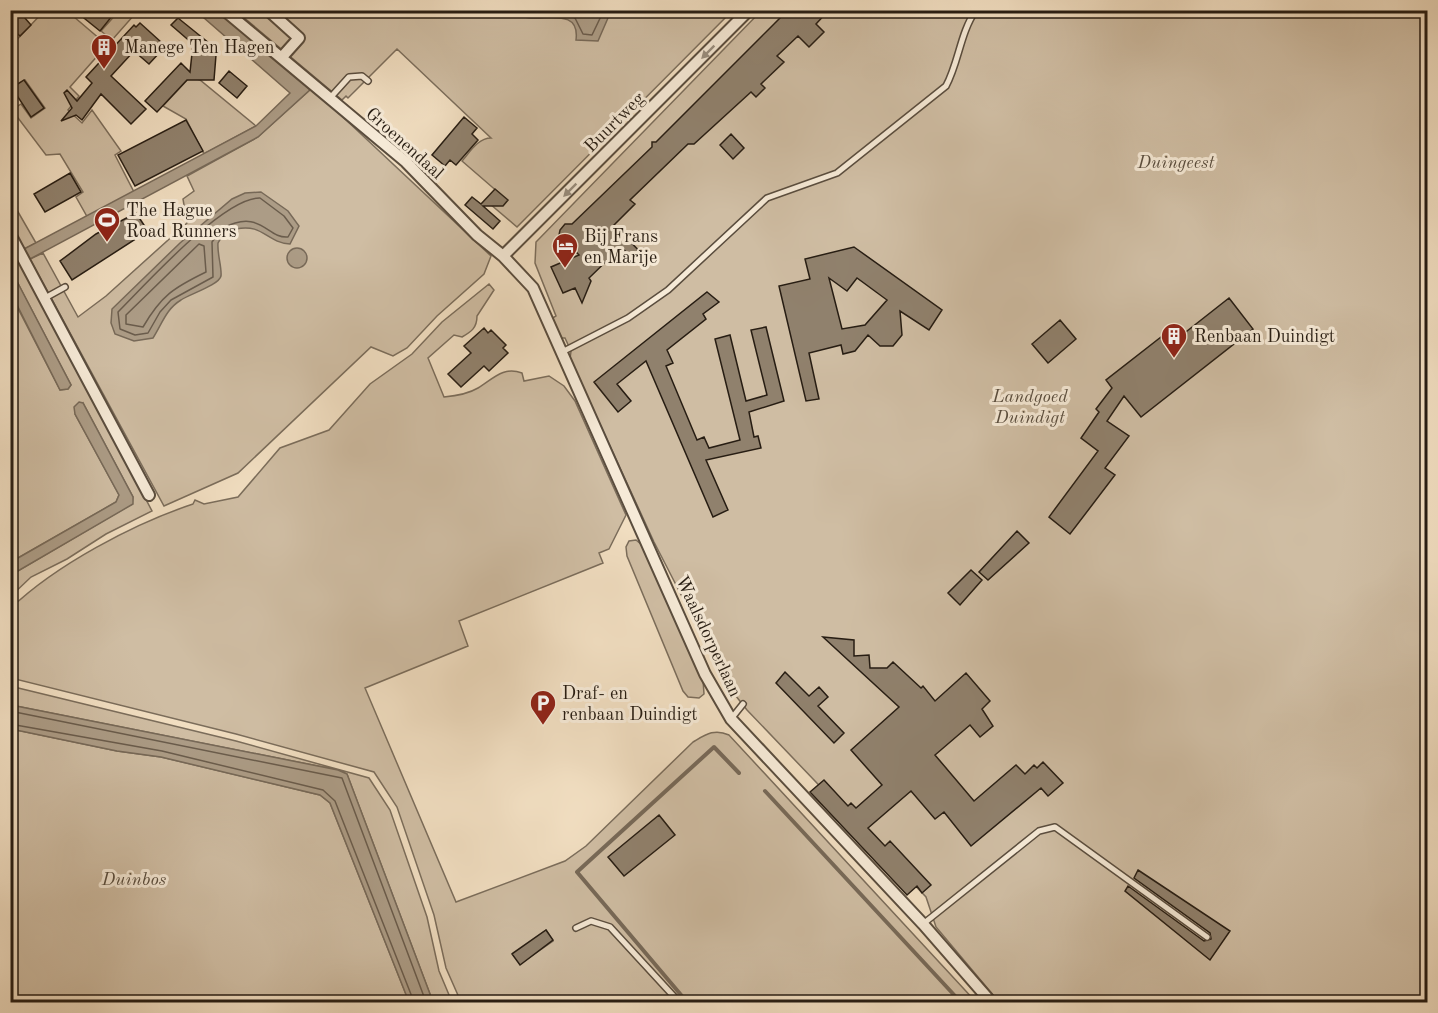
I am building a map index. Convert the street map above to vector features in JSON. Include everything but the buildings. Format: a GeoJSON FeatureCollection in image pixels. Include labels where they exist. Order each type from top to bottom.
{"type":"FeatureCollection","features":[{"type":"Feature","properties":{"kind":"street","name":"Groenendaal"},"geometry":{"type":"LineString","coordinates":[[224,10],[406,162],[477,236],[503,256]]}},
{"type":"Feature","properties":{"kind":"street"},"geometry":{"type":"LineString","coordinates":[[268,10],[299,38],[282,57]]}},
{"type":"Feature","properties":{"kind":"street","name":"Buurtweg"},"geometry":{"type":"LineString","coordinates":[[503,256],[749,10]]}},
{"type":"Feature","properties":{"kind":"street"},"geometry":{"type":"LineString","coordinates":[[10,234],[149,495]]}},
{"type":"Feature","properties":{"kind":"street","name":"Waalsdorperlaan"},"geometry":{"type":"LineString","coordinates":[[503,256],[533,288],[705,674],[731,719],[923,924],[991,1002]]}},
{"type":"Feature","properties":{"kind":"lane"},"geometry":{"type":"LineString","coordinates":[[562,352],[628,318],[668,290],[767,198],[837,172],[946,86],[956,67],[963,39],[976,10]]}},
{"type":"Feature","properties":{"kind":"lane"},"geometry":{"type":"LineString","coordinates":[[329,98],[349,77],[362,76],[368,81]]}},
{"type":"Feature","properties":{"kind":"lane"},"geometry":{"type":"LineString","coordinates":[[45,298],[65,287]]}},
{"type":"Feature","properties":{"kind":"lane"},"geometry":{"type":"LineString","coordinates":[[731,719],[743,704]]}},
{"type":"Feature","properties":{"kind":"lane"},"geometry":{"type":"LineString","coordinates":[[923,924],[1039,831],[1046,827],[1055,827],[1207,937]]}},
{"type":"Feature","properties":{"kind":"lane"},"geometry":{"type":"LineString","coordinates":[[576,928],[591,921],[610,927],[679,1002]]}},
{"type":"Feature","properties":{"kind":"green space"},"geometry":{"type":"Polygon","coordinates":[[[45,10],[67,11],[107,45],[70,87],[79,96],[68,110],[82,123],[92,110],[121,151],[115,155],[136,196],[89,220],[76,197],[83,192],[60,154],[46,155],[12,110],[21,104],[31,118],[45,108],[25,80],[17,84],[11,81],[10,47],[45,10]]]}},
{"type":"Feature","properties":{"kind":"green space"},"geometry":{"type":"Polygon","coordinates":[[[119,11],[130,11],[135,14],[112,40],[101,31],[119,11]]]}},
{"type":"Feature","properties":{"kind":"green space"},"geometry":{"type":"Polygon","coordinates":[[[236,11],[732,11],[517,227],[490,204],[499,193],[462,161],[478,143],[491,138],[397,49],[348,98],[346,96],[342,100],[236,11]]]}},
{"type":"Feature","properties":{"kind":"green space","name":"Landgoed Duindigt"},"geometry":{"type":"Polygon","coordinates":[[[761,11],[1427,11],[1427,1002],[999,1002],[936,927],[926,897],[747,710],[728,686],[654,542],[570,359],[571,351],[565,338],[560,338],[551,319],[556,316],[535,263],[536,242],[761,11]]]}},
{"type":"Feature","properties":{"kind":"green space"},"geometry":{"type":"Polygon","coordinates":[[[190,77],[200,80],[256,126],[204,154],[186,119],[163,106],[190,77]]]}},
{"type":"Feature","properties":{"kind":"green space"},"geometry":{"type":"Polygon","coordinates":[[[312,88],[491,256],[484,274],[437,316],[407,348],[393,356],[371,347],[238,473],[164,506],[30,259],[43,253],[78,317],[106,296],[187,223],[183,199],[194,191],[187,176],[258,137],[312,88]]]}},
{"type":"Feature","properties":{"kind":"green space"},"geometry":{"type":"Polygon","coordinates":[[[10,198],[36,243],[24,249],[11,223],[10,198]]]}},
{"type":"Feature","properties":{"kind":"green space"},"geometry":{"type":"Polygon","coordinates":[[[11,240],[152,511],[106,534],[67,559],[31,577],[11,596],[11,575],[132,504],[133,497],[83,403],[75,414],[119,495],[116,502],[11,562],[10,293],[60,390],[68,389],[71,385],[11,270],[11,240]]]}},
{"type":"Feature","properties":{"kind":"green space"},"geometry":{"type":"Polygon","coordinates":[[[489,284],[494,290],[477,316],[473,329],[462,337],[454,335],[428,358],[444,397],[470,392],[499,374],[509,371],[522,373],[524,381],[549,376],[564,386],[575,401],[626,515],[609,549],[599,553],[603,563],[459,621],[468,646],[365,688],[456,902],[565,861],[586,846],[693,742],[710,733],[719,732],[729,735],[976,1002],[461,1002],[446,968],[434,915],[397,807],[374,772],[236,734],[11,678],[11,608],[29,592],[96,547],[170,512],[193,504],[195,500],[204,504],[238,497],[280,448],[329,430],[370,384],[412,354],[442,322],[489,284]],[[546,930],[513,953],[520,964],[553,941],[546,930]]]}},
{"type":"Feature","properties":{"kind":"green space"},"geometry":{"type":"Polygon","coordinates":[[[636,540],[642,545],[703,680],[704,694],[699,698],[688,697],[683,691],[627,556],[626,547],[629,541],[636,540]]]}},
{"type":"Feature","properties":{"kind":"green space"},"geometry":{"type":"Polygon","coordinates":[[[10,686],[236,741],[369,778],[390,810],[427,917],[439,971],[452,1002],[433,1002],[347,774],[338,770],[11,705],[10,686]]]}},
{"type":"Feature","properties":{"kind":"green space","name":"Duinbos"},"geometry":{"type":"Polygon","coordinates":[[[11,729],[117,751],[161,757],[320,795],[330,803],[409,1002],[11,1002],[11,729]]]}},
{"type":"Feature","properties":{"kind":"water"},"geometry":{"type":"Polygon","coordinates":[[[196,11],[218,11],[312,88],[258,137],[30,259],[24,249],[256,126],[290,93],[196,11]]]}},
{"type":"Feature","properties":{"kind":"water"},"geometry":{"type":"Polygon","coordinates":[[[514,11],[611,11],[598,41],[576,40],[575,28],[571,21],[563,18],[531,18],[521,16],[514,11]]]}},
{"type":"Feature","properties":{"kind":"water"},"geometry":{"type":"Polygon","coordinates":[[[261,192],[288,211],[299,226],[290,244],[282,243],[253,229],[236,229],[228,232],[218,243],[221,272],[219,279],[176,304],[168,312],[153,338],[134,341],[115,334],[111,323],[112,309],[180,243],[232,199],[245,193],[261,192]]]}},
{"type":"Feature","properties":{"kind":"water"},"geometry":{"type":"Polygon","coordinates":[[[297,248],[304,251],[307,258],[304,265],[297,268],[290,265],[287,258],[290,251],[297,248]]]}},
{"type":"Feature","properties":{"kind":"water"},"geometry":{"type":"Polygon","coordinates":[[[11,270],[71,385],[68,389],[60,390],[11,293],[11,270]]]}},
{"type":"Feature","properties":{"kind":"water"},"geometry":{"type":"Polygon","coordinates":[[[79,402],[83,403],[133,497],[133,504],[11,575],[11,562],[116,502],[119,495],[75,414],[74,407],[79,402]]]}},
{"type":"Feature","properties":{"kind":"water"},"geometry":{"type":"Polygon","coordinates":[[[11,705],[338,770],[347,774],[433,1002],[409,1002],[330,803],[320,795],[161,757],[117,751],[11,729],[11,705]]]}},
{"type":"Feature","properties":{"kind":"waterway"},"geometry":{"type":"LineString","coordinates":[[687,1002],[577,872],[714,747],[739,773]]}},
{"type":"Feature","properties":{"kind":"waterway"},"geometry":{"type":"LineString","coordinates":[[765,791],[956,997],[950,1002]]}},
{"type":"Feature","properties":{"kind":"place","name":"Manege Ten Hagen"},"geometry":{"type":"Point","coordinates":[104,70]}},
{"type":"Feature","properties":{"kind":"place","name":"The Hague Road Runners"},"geometry":{"type":"Point","coordinates":[107,243]}},
{"type":"Feature","properties":{"kind":"place","name":"Bij Frans en Marije"},"geometry":{"type":"Point","coordinates":[565,269]}},
{"type":"Feature","properties":{"kind":"place","name":"Renbaan Duindigt"},"geometry":{"type":"Point","coordinates":[1174,359]}},
{"type":"Feature","properties":{"kind":"place","name":"Draf- en renbaan Duindigt"},"geometry":{"type":"Point","coordinates":[543,726]}},
{"type":"Feature","properties":{"kind":"park label","name":"Duingeest"},"geometry":{"type":"Point","coordinates":[1176,162]}}]}
